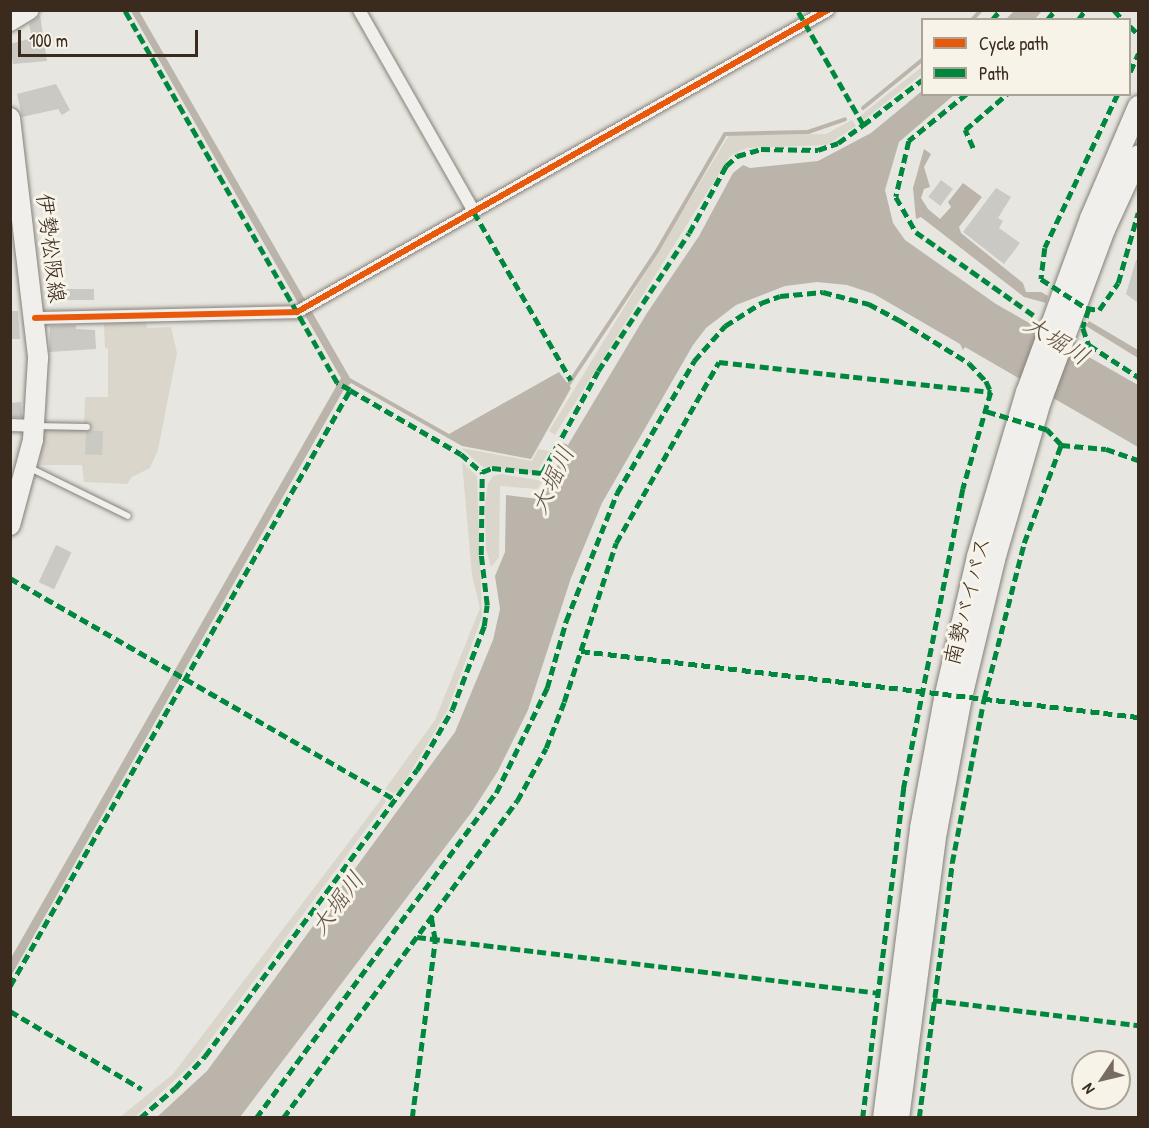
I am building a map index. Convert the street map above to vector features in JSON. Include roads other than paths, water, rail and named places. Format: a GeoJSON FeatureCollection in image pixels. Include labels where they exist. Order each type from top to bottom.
{"type":"FeatureCollection","features":[{"type":"Feature","properties":{"kind":"highway","name":"南勢バイパス"},"geometry":{"type":"LineString","coordinates":[[883,1118],[910,891],[944,698],[977,556],[1138,106]]}},
{"type":"Feature","properties":{"kind":"highway","name":"南勢バイパス"},"geometry":{"type":"LineString","coordinates":[[1071,291],[1138,155]]}},
{"type":"Feature","properties":{"kind":"highway","name":"南勢バイパス"},"geometry":{"type":"LineString","coordinates":[[898,1118],[926,896],[960,701],[1033,396]]}},
{"type":"Feature","properties":{"kind":"main road"},"geometry":{"type":"LineString","coordinates":[[10,22],[30,10]]}},
{"type":"Feature","properties":{"kind":"main road","name":"伊勢松阪線"},"geometry":{"type":"LineString","coordinates":[[10,118],[22,244],[35,318],[38,358],[35,426],[28,467],[12,516]]}},
{"type":"Feature","properties":{"kind":"street"},"geometry":{"type":"LineString","coordinates":[[359,10],[474,212]]}},
{"type":"Feature","properties":{"kind":"street"},"geometry":{"type":"LineString","coordinates":[[35,318],[300,311],[828,10]]}},
{"type":"Feature","properties":{"kind":"street"},"geometry":{"type":"LineString","coordinates":[[10,425],[35,426]]}},
{"type":"Feature","properties":{"kind":"lane"},"geometry":{"type":"LineString","coordinates":[[35,426],[87,427]]}},
{"type":"Feature","properties":{"kind":"lane"},"geometry":{"type":"LineString","coordinates":[[28,467],[128,516]]}},
{"type":"Feature","properties":{"kind":"water"},"geometry":{"type":"Polygon","coordinates":[[[1015,10],[1042,10],[1036,18],[1007,18],[1015,10]]]}},
{"type":"Feature","properties":{"kind":"water"},"geometry":{"type":"Polygon","coordinates":[[[131,11],[139,11],[350,378],[449,434],[559,372],[571,388],[531,459],[462,446],[351,383],[343,391],[11,976],[11,958],[341,378],[131,11]]]}},
{"type":"Feature","properties":{"kind":"water","name":"大堀川"},"geometry":{"type":"Polygon","coordinates":[[[921,92],[921,96],[953,96],[899,142],[885,190],[893,223],[905,240],[996,304],[1138,385],[1138,447],[965,347],[963,350],[960,344],[874,294],[847,285],[817,282],[785,286],[736,305],[706,328],[693,345],[602,503],[571,578],[528,710],[498,771],[471,813],[240,1117],[156,1118],[207,1071],[455,732],[493,640],[500,609],[495,576],[505,552],[506,495],[538,499],[543,495],[563,454],[559,451],[563,443],[568,445],[647,313],[699,236],[733,173],[743,165],[750,168],[818,161],[871,133],[921,92]]]}},
{"type":"Feature","properties":{"kind":"water"},"geometry":{"type":"Polygon","coordinates":[[[924,149],[931,154],[924,167],[930,187],[924,189],[921,198],[928,209],[940,219],[951,207],[948,202],[963,183],[982,197],[959,227],[961,233],[1023,283],[1026,292],[1041,292],[1048,296],[1046,303],[1024,297],[921,217],[916,219],[913,188],[924,149]]]}},
{"type":"Feature","properties":{"kind":"water"},"geometry":{"type":"Polygon","coordinates":[[[1089,321],[1138,350],[1138,358],[1086,326],[1089,321]]]}},
{"type":"Feature","properties":{"kind":"waterway"},"geometry":{"type":"LineString","coordinates":[[974,18],[981,10]]}},
{"type":"Feature","properties":{"kind":"waterway"},"geometry":{"type":"LineString","coordinates":[[863,108],[921,61]]}},
{"type":"Feature","properties":{"kind":"waterway"},"geometry":{"type":"LineString","coordinates":[[568,385],[657,251],[725,134],[808,132],[845,119]]}}]}
